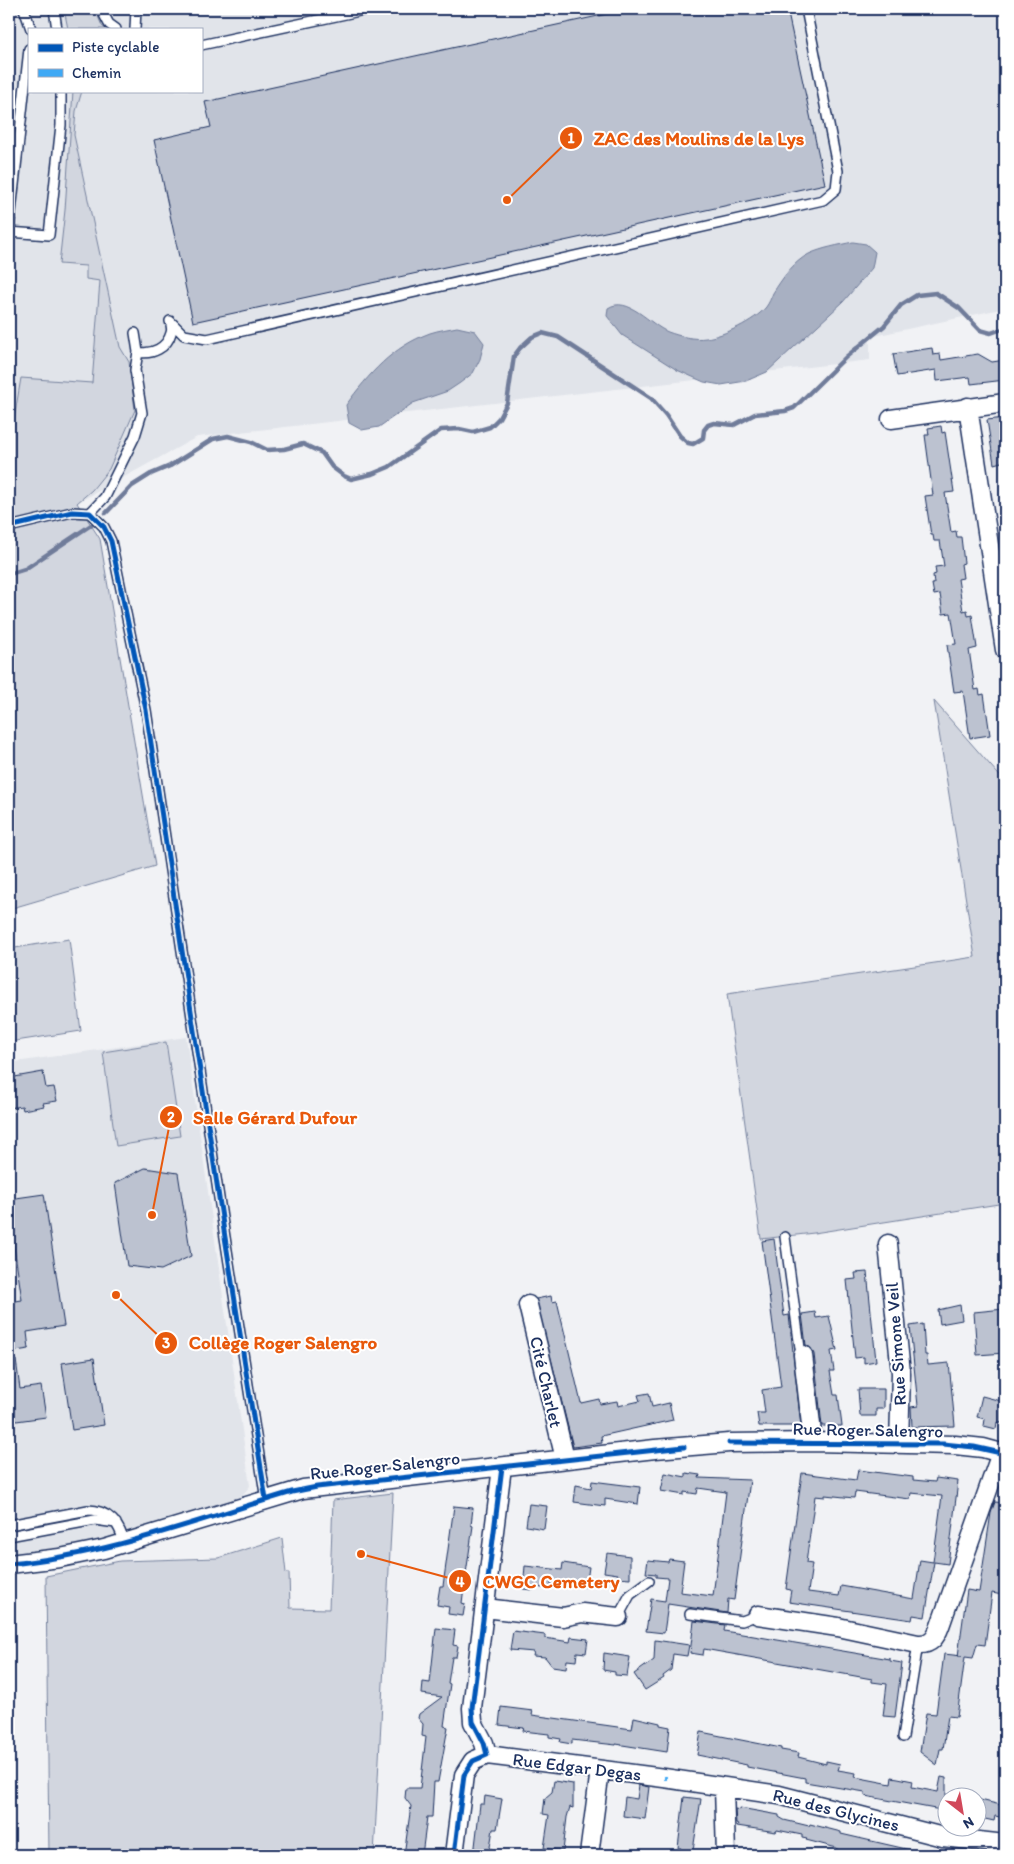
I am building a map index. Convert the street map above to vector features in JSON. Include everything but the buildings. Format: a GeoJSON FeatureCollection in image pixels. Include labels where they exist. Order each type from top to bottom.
{"type":"FeatureCollection","features":[{"type":"Feature","properties":{"kind":"street"},"geometry":{"type":"LineString","coordinates":[[891,419],[1005,402]]}},
{"type":"Feature","properties":{"kind":"street"},"geometry":{"type":"LineString","coordinates":[[968,407],[999,570],[1005,650]]}},
{"type":"Feature","properties":{"kind":"street","name":"Rue Simone Veil"},"geometry":{"type":"LineString","coordinates":[[888,1244],[901,1373],[899,1444]]}},
{"type":"Feature","properties":{"kind":"street","name":"Cité Charlet"},"geometry":{"type":"LineString","coordinates":[[528,1305],[565,1459]]}},
{"type":"Feature","properties":{"kind":"street"},"geometry":{"type":"LineString","coordinates":[[804,1355],[814,1442]]}},
{"type":"Feature","properties":{"kind":"street","name":"Rue Roger Salengro"},"geometry":{"type":"LineString","coordinates":[[9,1564],[60,1558],[124,1544],[266,1500],[317,1487],[565,1459],[729,1443],[814,1442],[955,1445],[1003,1453]]}},
{"type":"Feature","properties":{"kind":"street"},"geometry":{"type":"LineString","coordinates":[[758,1615],[838,1627],[923,1645],[930,1642],[938,1632],[1003,1453]]}},
{"type":"Feature","properties":{"kind":"street"},"geometry":{"type":"LineString","coordinates":[[454,1855],[464,1775],[473,1761],[486,1755],[484,1743],[473,1722],[472,1708],[502,1467]]}},
{"type":"Feature","properties":{"kind":"street"},"geometry":{"type":"LineString","coordinates":[[485,1608],[562,1617],[582,1613],[618,1617]]}},
{"type":"Feature","properties":{"kind":"street","name":"Rue Edgar Degas"},"geometry":{"type":"LineString","coordinates":[[486,1755],[666,1778]]}},
{"type":"Feature","properties":{"kind":"street"},"geometry":{"type":"LineString","coordinates":[[589,1855],[600,1770]]}},
{"type":"Feature","properties":{"kind":"street","name":"Rue des Glycines"},"geometry":{"type":"LineString","coordinates":[[666,1778],[792,1798],[943,1837],[1005,1844]]}},
{"type":"Feature","properties":{"kind":"street"},"geometry":{"type":"LineString","coordinates":[[724,1786],[726,1855]]}},
{"type":"Feature","properties":{"kind":"lane"},"geometry":{"type":"LineString","coordinates":[[24,9],[31,28]]}},
{"type":"Feature","properties":{"kind":"lane"},"geometry":{"type":"LineString","coordinates":[[54,9],[57,28]]}},
{"type":"Feature","properties":{"kind":"lane"},"geometry":{"type":"LineString","coordinates":[[102,9],[109,24],[115,28]]}},
{"type":"Feature","properties":{"kind":"lane"},"geometry":{"type":"LineString","coordinates":[[135,28],[136,9]]}},
{"type":"Feature","properties":{"kind":"lane"},"geometry":{"type":"LineString","coordinates":[[202,45],[369,9]]}},
{"type":"Feature","properties":{"kind":"lane"},"geometry":{"type":"LineString","coordinates":[[138,352],[147,354],[163,347],[172,333],[170,321],[184,335],[207,339],[823,200],[836,189],[838,171],[806,9]]}},
{"type":"Feature","properties":{"kind":"lane"},"geometry":{"type":"LineString","coordinates":[[28,59],[9,231],[49,235],[61,124],[61,92]]}},
{"type":"Feature","properties":{"kind":"lane"},"geometry":{"type":"LineString","coordinates":[[92,514],[105,497],[135,436],[142,413],[135,370],[138,352],[135,333]]}},
{"type":"Feature","properties":{"kind":"lane"},"geometry":{"type":"LineString","coordinates":[[9,527],[72,512],[92,514],[104,527],[111,541],[146,710],[266,1500]]}},
{"type":"Feature","properties":{"kind":"lane"},"geometry":{"type":"LineString","coordinates":[[785,1237],[800,1348],[804,1355]]}},
{"type":"Feature","properties":{"kind":"lane"},"geometry":{"type":"LineString","coordinates":[[9,1525],[92,1510],[105,1514],[116,1523],[122,1533],[124,1544]]}},
{"type":"Feature","properties":{"kind":"lane"},"geometry":{"type":"LineString","coordinates":[[9,1536],[95,1520],[116,1523]]}},
{"type":"Feature","properties":{"kind":"lane"},"geometry":{"type":"LineString","coordinates":[[618,1617],[630,1595],[649,1581]]}},
{"type":"Feature","properties":{"kind":"lane"},"geometry":{"type":"LineString","coordinates":[[690,1614],[742,1621],[758,1615]]}},
{"type":"Feature","properties":{"kind":"lane"},"geometry":{"type":"LineString","coordinates":[[903,1737],[918,1644]]}},
{"type":"Feature","properties":{"kind":"shaded area"},"geometry":{"type":"Polygon","coordinates":[[[9,9],[1005,9],[1005,308],[870,337],[870,360],[197,437],[77,503],[9,517],[9,9]]]}},
{"type":"Feature","properties":{"kind":"shaded area"},"geometry":{"type":"Polygon","coordinates":[[[64,9],[95,9],[105,28],[68,28],[64,9]]]}},
{"type":"Feature","properties":{"kind":"shaded area"},"geometry":{"type":"Polygon","coordinates":[[[73,92],[82,92],[76,111],[74,135],[120,347],[129,362],[135,410],[109,469],[92,490],[77,503],[100,539],[155,866],[9,909],[9,449],[21,378],[92,383],[100,281],[86,279],[86,266],[59,264],[65,210],[73,92]]]}},
{"type":"Feature","properties":{"kind":"shaded area"},"geometry":{"type":"Polygon","coordinates":[[[934,701],[1005,782],[1005,1203],[814,1233],[761,1239],[727,994],[975,957],[934,701]]]}},
{"type":"Feature","properties":{"kind":"shaded area"},"geometry":{"type":"Polygon","coordinates":[[[69,939],[81,1031],[9,1042],[9,949],[69,939]]]}},
{"type":"Feature","properties":{"kind":"shaded area"},"geometry":{"type":"Polygon","coordinates":[[[186,1037],[250,1486],[239,1499],[99,1544],[9,1557],[9,1063],[186,1037]]]}},
{"type":"Feature","properties":{"kind":"shaded area"},"geometry":{"type":"Polygon","coordinates":[[[166,1042],[180,1136],[116,1146],[103,1052],[166,1042]]]}},
{"type":"Feature","properties":{"kind":"shaded area"},"geometry":{"type":"Polygon","coordinates":[[[393,1493],[374,1855],[49,1855],[46,1576],[120,1561],[218,1558],[282,1538],[286,1573],[289,1573],[290,1608],[329,1609],[333,1500],[393,1493]]]}},
{"type":"Feature","properties":{"kind":"water"},"geometry":{"type":"Polygon","coordinates":[[[853,242],[866,244],[875,252],[872,268],[843,302],[767,372],[746,381],[721,385],[704,382],[677,370],[622,335],[607,316],[608,308],[623,305],[639,312],[668,332],[692,338],[713,337],[738,327],[761,312],[784,277],[803,257],[819,250],[853,242]]]}},
{"type":"Feature","properties":{"kind":"water"},"geometry":{"type":"Polygon","coordinates":[[[457,327],[475,331],[484,343],[480,359],[473,373],[448,391],[413,403],[379,427],[362,430],[349,423],[346,405],[382,363],[416,339],[433,332],[457,327]]]}},
{"type":"Feature","properties":{"kind":"waterway"},"geometry":{"type":"LineString","coordinates":[[106,513],[132,486],[151,474],[170,466],[213,439],[228,436],[251,442],[267,450],[284,449],[303,444],[322,453],[332,467],[351,479],[372,474],[389,467],[441,430],[459,429],[473,432],[490,427],[499,418],[507,403],[514,356],[532,337],[542,333],[558,337],[651,398],[666,415],[680,436],[688,443],[693,444],[703,438],[704,430],[708,425],[714,423],[734,425],[755,414],[785,411],[794,408],[846,357],[884,326],[901,305],[917,295],[936,293],[959,308],[980,330],[991,333],[1005,328]]}},
{"type":"Feature","properties":{"kind":"waterway"},"geometry":{"type":"LineString","coordinates":[[9,574],[25,569],[91,525]]}},
{"type":"Feature","properties":{"kind":"cycle path"},"geometry":{"type":"LineString","coordinates":[[9,527],[72,512],[90,513],[104,527],[111,541],[146,710],[266,1500]]}},
{"type":"Feature","properties":{"kind":"cycle path"},"geometry":{"type":"LineString","coordinates":[[729,1443],[943,1444],[974,1447],[1001,1453]]}},
{"type":"Feature","properties":{"kind":"cycle path"},"geometry":{"type":"LineString","coordinates":[[9,1564],[81,1553],[117,1545],[292,1492],[317,1487],[684,1447]]}},
{"type":"Feature","properties":{"kind":"cycle path"},"geometry":{"type":"LineString","coordinates":[[454,1855],[464,1775],[473,1761],[487,1755],[484,1743],[473,1722],[472,1708],[502,1467]]}},
{"type":"Feature","properties":{"kind":"place","name":"ZAC des Moulins de la Lys"},"geometry":{"type":"Point","coordinates":[507,200]}},
{"type":"Feature","properties":{"kind":"place","name":"Salle Gérard Dufour"},"geometry":{"type":"Point","coordinates":[152,1215]}},
{"type":"Feature","properties":{"kind":"place","name":"Collège Roger Salengro"},"geometry":{"type":"Point","coordinates":[116,1295]}},
{"type":"Feature","properties":{"kind":"place","name":"CWGC Cemetery"},"geometry":{"type":"Point","coordinates":[361,1554]}}]}
